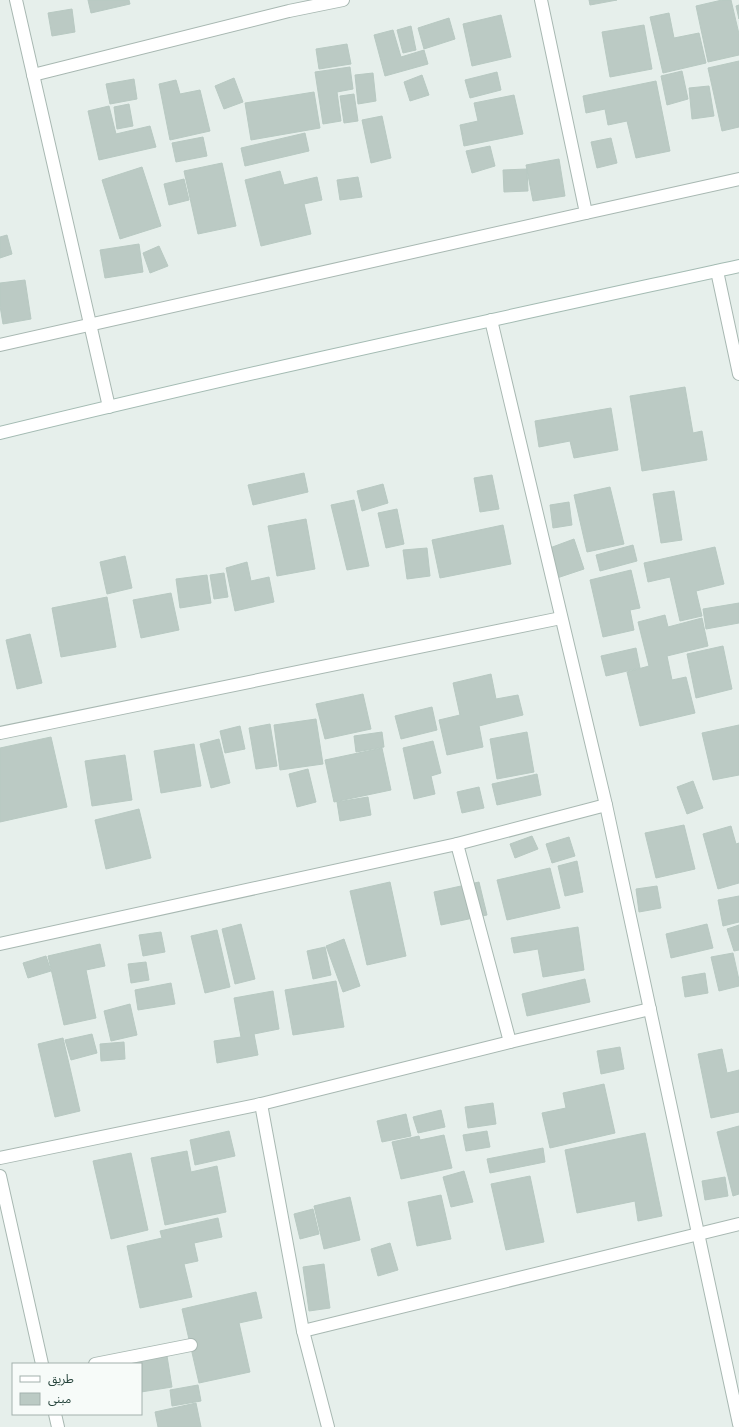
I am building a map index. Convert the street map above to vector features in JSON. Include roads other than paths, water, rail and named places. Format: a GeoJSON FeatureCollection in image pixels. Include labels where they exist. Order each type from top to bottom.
{"type":"FeatureCollection","features":[{"type":"Feature","properties":{"kind":"street"},"geometry":{"type":"LineString","coordinates":[[16,0],[109,407]]}},
{"type":"Feature","properties":{"kind":"street"},"geometry":{"type":"LineString","coordinates":[[33,75],[288,6],[343,0]]}},
{"type":"Feature","properties":{"kind":"street"},"geometry":{"type":"LineString","coordinates":[[541,0],[586,213]]}},
{"type":"Feature","properties":{"kind":"street"},"geometry":{"type":"LineString","coordinates":[[0,345],[739,179]]}},
{"type":"Feature","properties":{"kind":"street"},"geometry":{"type":"LineString","coordinates":[[0,433],[490,320],[739,266]]}},
{"type":"Feature","properties":{"kind":"street"},"geometry":{"type":"LineString","coordinates":[[717,271],[739,374]]}},
{"type":"Feature","properties":{"kind":"street"},"geometry":{"type":"LineString","coordinates":[[490,320],[606,804],[697,1234],[739,1424]]}},
{"type":"Feature","properties":{"kind":"street"},"geometry":{"type":"LineString","coordinates":[[0,733],[561,618]]}},
{"type":"Feature","properties":{"kind":"street"},"geometry":{"type":"LineString","coordinates":[[0,944],[457,844],[606,804]]}},
{"type":"Feature","properties":{"kind":"street"},"geometry":{"type":"LineString","coordinates":[[457,844],[510,1042]]}},
{"type":"Feature","properties":{"kind":"street"},"geometry":{"type":"LineString","coordinates":[[0,1158],[261,1104],[650,1009]]}},
{"type":"Feature","properties":{"kind":"street"},"geometry":{"type":"LineString","coordinates":[[261,1104],[303,1331],[328,1427]]}},
{"type":"Feature","properties":{"kind":"street"},"geometry":{"type":"LineString","coordinates":[[0,1176],[42,1363]]}},
{"type":"Feature","properties":{"kind":"street"},"geometry":{"type":"LineString","coordinates":[[303,1331],[739,1224]]}},
{"type":"Feature","properties":{"kind":"street"},"geometry":{"type":"LineString","coordinates":[[100,1363],[191,1345]]}},
{"type":"Feature","properties":{"kind":"street"},"geometry":{"type":"LineString","coordinates":[[55,1415],[58,1427]]}}]}
